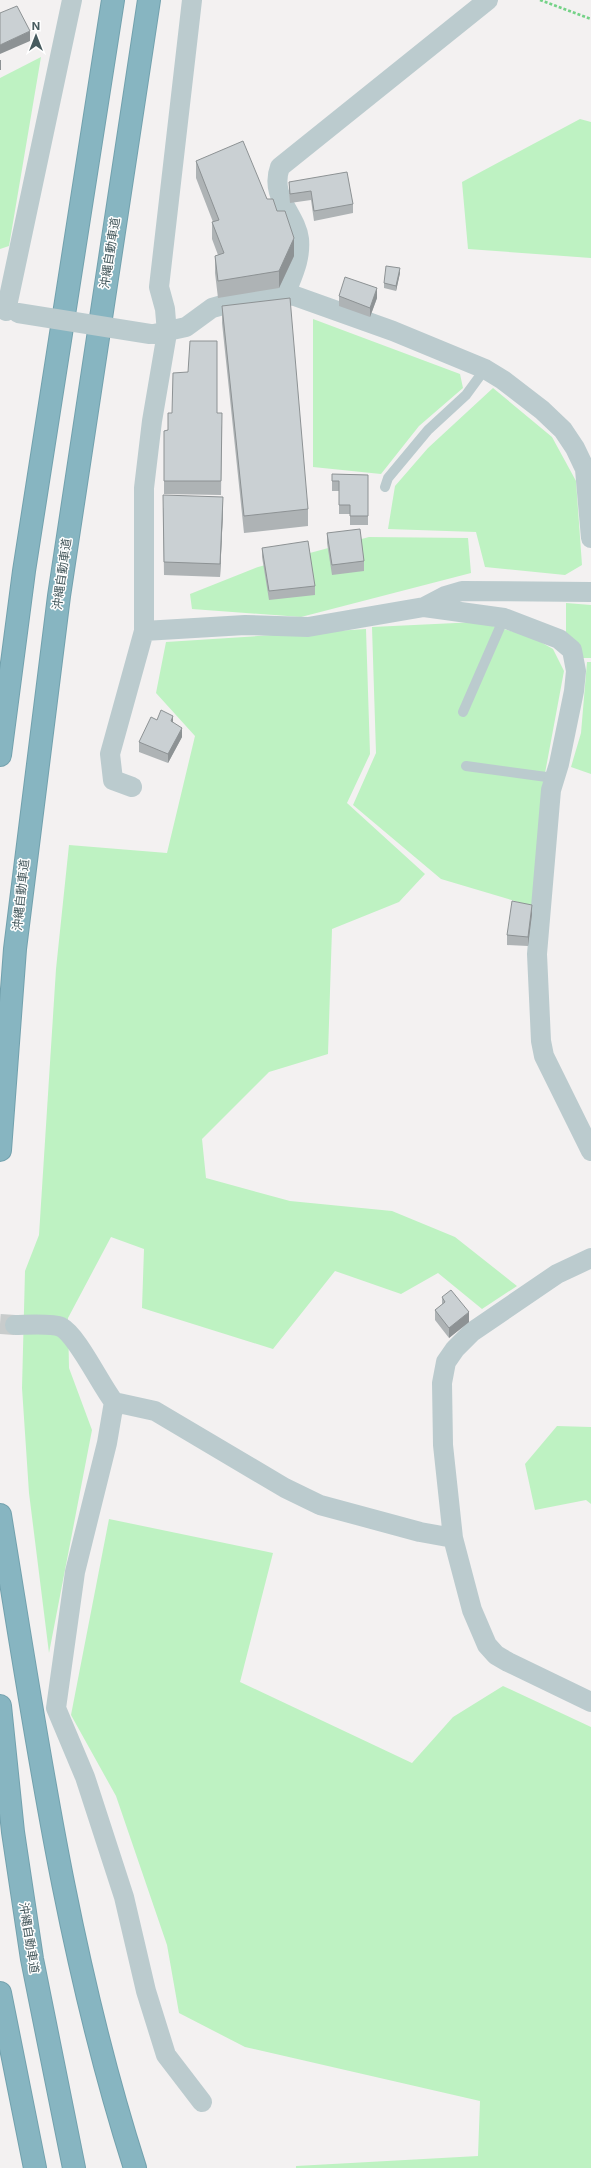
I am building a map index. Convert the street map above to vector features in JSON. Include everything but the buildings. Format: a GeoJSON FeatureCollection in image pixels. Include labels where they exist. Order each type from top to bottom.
{"type":"FeatureCollection","features":[{"type":"Feature","properties":{"kind":"highway"},"geometry":{"type":"LineString","coordinates":[[0,755],[24,571],[113,0]]}},
{"type":"Feature","properties":{"kind":"highway","name":"沖縄自動車道"},"geometry":{"type":"LineString","coordinates":[[0,1150],[15,950],[56,619],[149,0]]}},
{"type":"Feature","properties":{"kind":"highway"},"geometry":{"type":"LineString","coordinates":[[0,1515],[28,1699],[81,1971],[98,2042],[135,2168]]}},
{"type":"Feature","properties":{"kind":"highway","name":"沖縄自動車道"},"geometry":{"type":"LineString","coordinates":[[0,1706],[13,1832],[32,1959],[74,2168]]}},
{"type":"Feature","properties":{"kind":"highway"},"geometry":{"type":"LineString","coordinates":[[0,1993],[35,2168]]}},
{"type":"Feature","properties":{"kind":"street"},"geometry":{"type":"LineString","coordinates":[[72,0],[8,312],[159,333],[186,327],[212,308],[275,293],[295,296],[442,350],[503,380],[542,410],[564,430],[585,469],[591,538]]}},
{"type":"Feature","properties":{"kind":"street"},"geometry":{"type":"LineString","coordinates":[[132,787],[113,780],[110,754],[144,631],[144,488],[152,421],[159,333],[165,309],[159,287],[192,0]]}},
{"type":"Feature","properties":{"kind":"street"},"geometry":{"type":"LineString","coordinates":[[285,295],[295,270],[299,248],[298,237],[280,196],[278,173],[280,167],[488,0]]}},
{"type":"Feature","properties":{"kind":"street"},"geometry":{"type":"LineString","coordinates":[[424,607],[445,596],[462,591],[591,592]]}},
{"type":"Feature","properties":{"kind":"street"},"geometry":{"type":"LineString","coordinates":[[144,631],[245,625],[308,627],[424,607],[504,618],[559,639],[572,650],[576,671],[574,691],[559,764],[554,778],[537,954],[541,1041],[544,1056],[591,1151]]}},
{"type":"Feature","properties":{"kind":"street"},"geometry":{"type":"LineString","coordinates":[[591,1258],[557,1274],[472,1332],[455,1349],[446,1362],[442,1383],[446,1484],[452,1538],[472,1610],[488,1645],[496,1655],[508,1662],[591,1702]]}},
{"type":"Feature","properties":{"kind":"street"},"geometry":{"type":"LineString","coordinates":[[15,1325],[60,1327],[73,1336],[102,1386],[114,1402],[155,1411],[285,1488],[320,1505],[420,1532],[452,1538]]}},
{"type":"Feature","properties":{"kind":"street"},"geometry":{"type":"LineString","coordinates":[[114,1402],[107,1443],[75,1572],[56,1708],[86,1777],[124,1897],[146,1991],[166,2055],[202,2102]]}},
{"type":"Feature","properties":{"kind":"lane"},"geometry":{"type":"LineString","coordinates":[[385,487],[388,478],[428,430],[466,395],[485,370]]}},
{"type":"Feature","properties":{"kind":"lane"},"geometry":{"type":"LineString","coordinates":[[463,712],[504,618]]}},
{"type":"Feature","properties":{"kind":"lane"},"geometry":{"type":"LineString","coordinates":[[466,766],[554,778]]}},
{"type":"Feature","properties":{"kind":"path"},"geometry":{"type":"LineString","coordinates":[[540,0],[591,19]]}},
{"type":"Feature","properties":{"kind":"green space"},"geometry":{"type":"Polygon","coordinates":[[[41,57],[9,246],[0,249],[0,78],[41,57]]]}},
{"type":"Feature","properties":{"kind":"green space"},"geometry":{"type":"Polygon","coordinates":[[[580,119],[591,122],[591,258],[468,249],[462,182],[580,119]]]}},
{"type":"Feature","properties":{"kind":"green space"},"geometry":{"type":"Polygon","coordinates":[[[313,319],[460,374],[463,388],[419,426],[381,474],[313,467],[313,319]]]}},
{"type":"Feature","properties":{"kind":"green space"},"geometry":{"type":"Polygon","coordinates":[[[493,388],[552,437],[576,481],[582,565],[565,575],[485,567],[476,532],[388,529],[395,486],[428,448],[493,388]]]}},
{"type":"Feature","properties":{"kind":"green space"},"geometry":{"type":"Polygon","coordinates":[[[369,537],[468,538],[471,573],[301,617],[192,609],[190,594],[258,567],[369,537]]]}},
{"type":"Feature","properties":{"kind":"green space"},"geometry":{"type":"Polygon","coordinates":[[[566,603],[591,605],[591,658],[580,658],[566,632],[566,603]]]}},
{"type":"Feature","properties":{"kind":"green space"},"geometry":{"type":"Polygon","coordinates":[[[477,622],[530,636],[553,649],[564,671],[543,784],[535,907],[441,879],[353,805],[376,753],[372,627],[477,622]]]}},
{"type":"Feature","properties":{"kind":"green space"},"geometry":{"type":"Polygon","coordinates":[[[366,629],[370,754],[347,803],[425,874],[399,902],[332,929],[328,1054],[269,1072],[202,1139],[206,1178],[290,1201],[392,1211],[455,1237],[517,1286],[482,1309],[438,1273],[401,1294],[335,1271],[273,1349],[142,1308],[144,1249],[111,1237],[68,1318],[69,1368],[92,1430],[49,1653],[29,1493],[22,1388],[25,1271],[39,1235],[56,969],[69,845],[167,853],[195,736],[156,693],[166,642],[366,629]]]}},
{"type":"Feature","properties":{"kind":"green space"},"geometry":{"type":"Polygon","coordinates":[[[587,662],[591,662],[591,774],[571,767],[581,733],[587,662]]]}},
{"type":"Feature","properties":{"kind":"green space"},"geometry":{"type":"Polygon","coordinates":[[[557,1426],[591,1427],[591,1504],[586,1500],[535,1510],[525,1464],[557,1426]]]}},
{"type":"Feature","properties":{"kind":"green space"},"geometry":{"type":"Polygon","coordinates":[[[109,1519],[273,1553],[240,1682],[412,1763],[453,1717],[503,1686],[591,1727],[591,2168],[296,2168],[296,2166],[478,2156],[480,2101],[245,2047],[179,2013],[167,1945],[116,1796],[71,1715],[109,1519]]]}},
{"type":"Feature","properties":{"kind":"tunnel"},"geometry":{"type":"LineString","coordinates":[[0,1324],[15,1325]]}}]}
